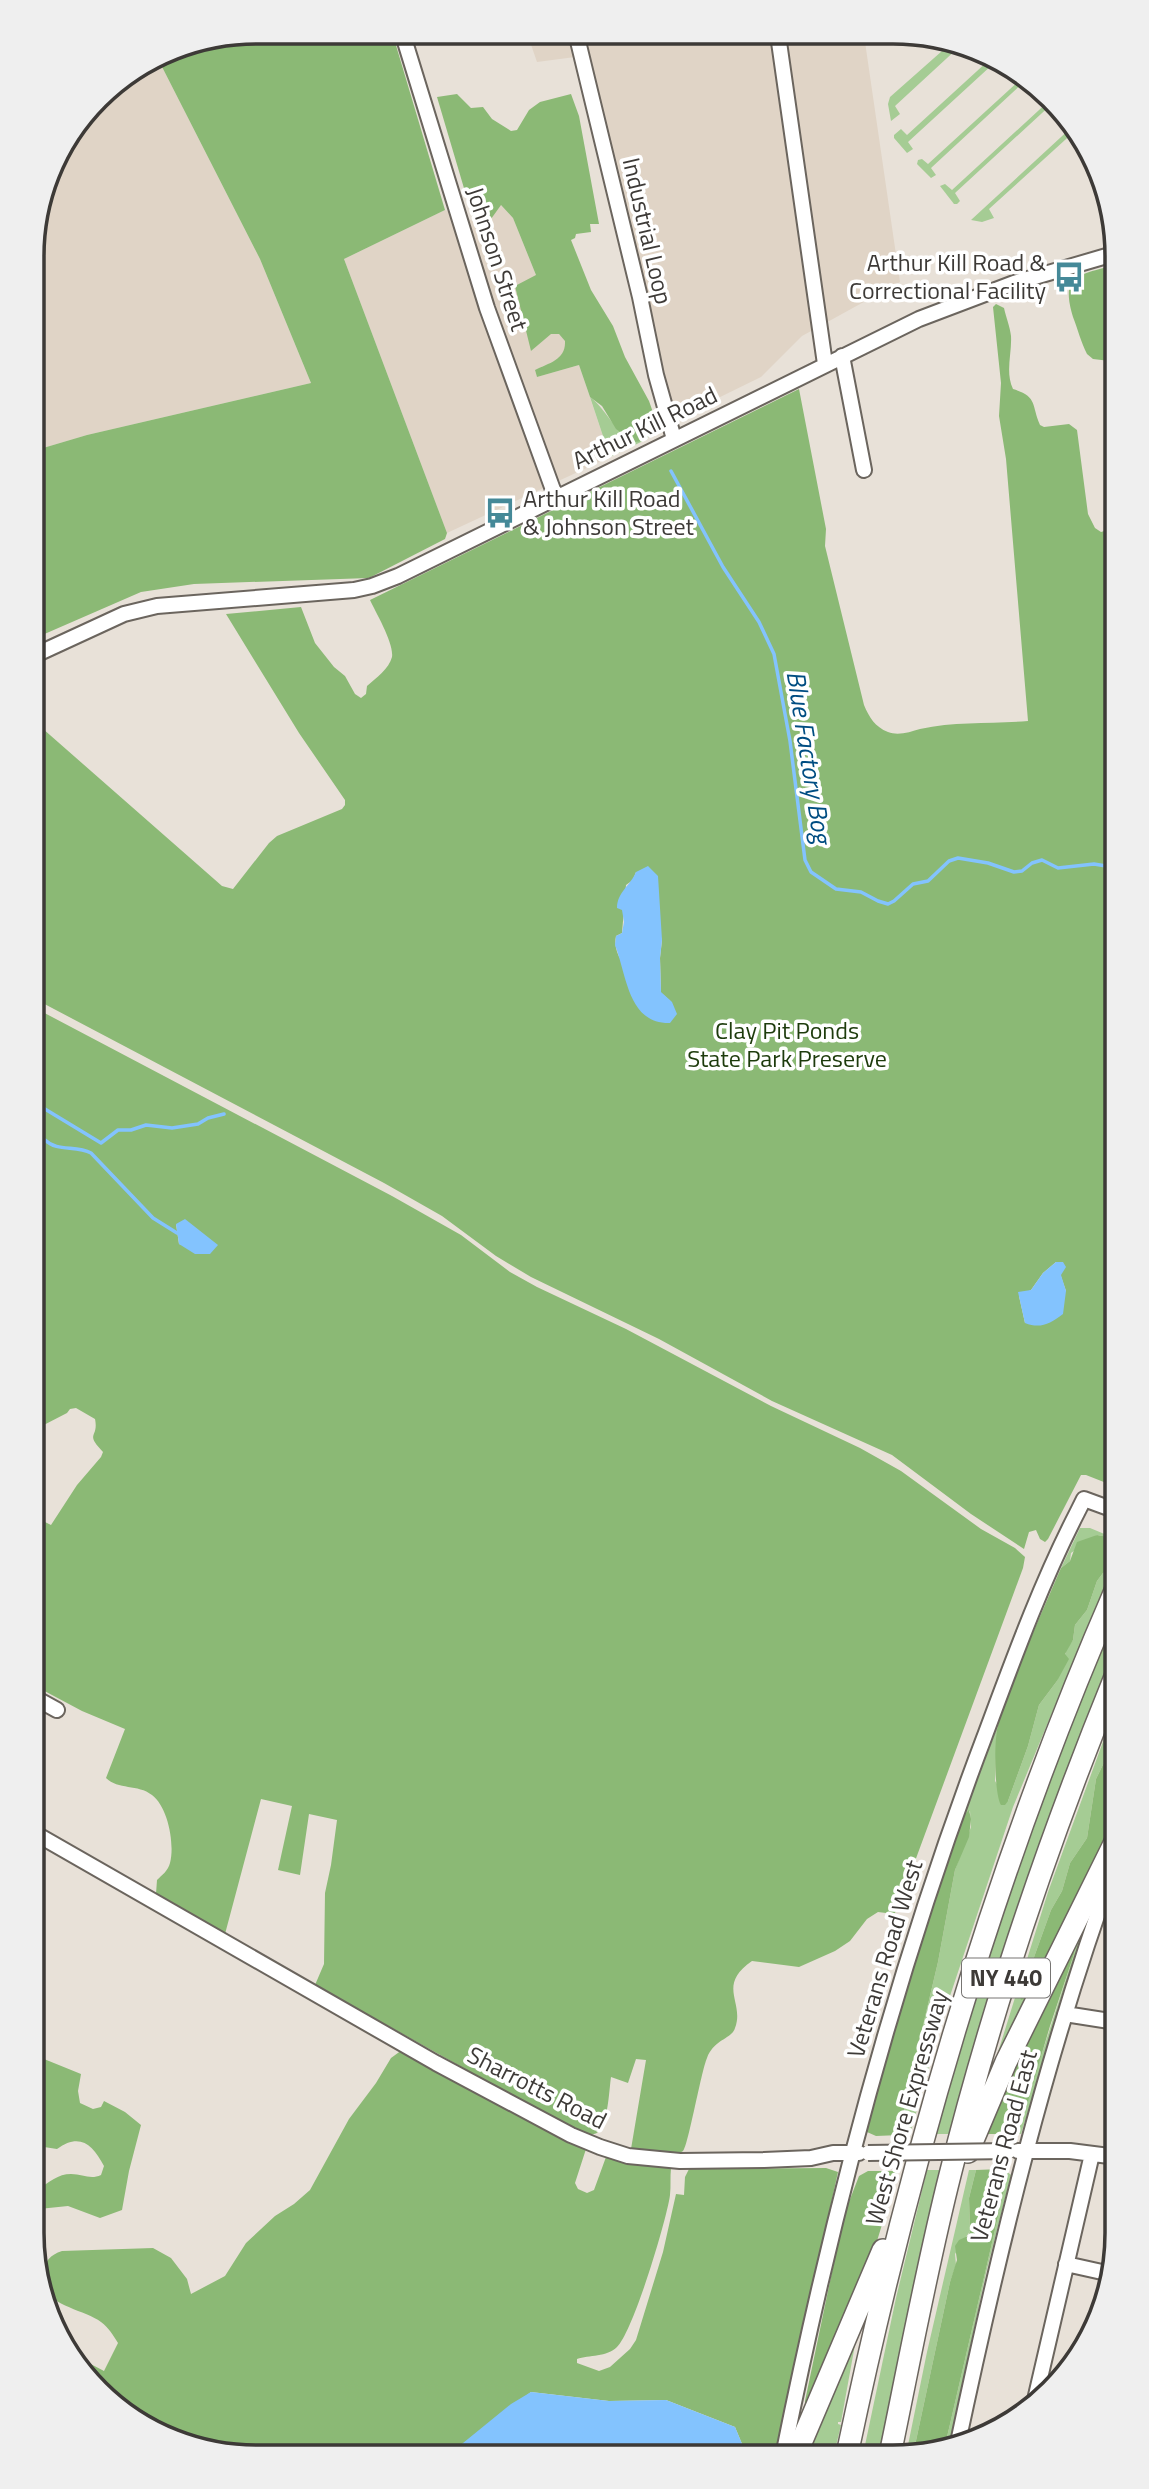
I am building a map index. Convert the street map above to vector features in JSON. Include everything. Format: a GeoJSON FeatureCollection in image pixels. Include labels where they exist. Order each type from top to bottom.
{"type":"FeatureCollection","features":[{"type":"Feature","properties":{"kind":"highway","name":"West Shore Expressway"},"geometry":{"type":"LineString","coordinates":[[849,2445],[896,2245],[953,2036],[1010,1860],[1105,1613]]}},
{"type":"Feature","properties":{"kind":"highway","name":"NY 440"},"geometry":{"type":"LineString","coordinates":[[892,2445],[953,2164],[1003,1988],[1052,1840],[1105,1703]]}},
{"type":"Feature","properties":{"kind":"highway"},"geometry":{"type":"LineString","coordinates":[[925,2288],[964,2162],[989,2101],[1105,1861]]}},
{"type":"Feature","properties":{"kind":"highway"},"geometry":{"type":"LineString","coordinates":[[801,2445],[874,2273],[893,2219],[925,2107],[953,2036]]}},
{"type":"Feature","properties":{"kind":"street","name":"Johnson Street"},"geometry":{"type":"LineString","coordinates":[[406,44],[487,308],[556,498]]}},
{"type":"Feature","properties":{"kind":"street","name":"Industrial Loop"},"geometry":{"type":"LineString","coordinates":[[579,44],[640,297],[656,375],[674,439]]}},
{"type":"Feature","properties":{"kind":"street"},"geometry":{"type":"LineString","coordinates":[[779,44],[825,364]]}},
{"type":"Feature","properties":{"kind":"street","name":"Arthur Kill Road"},"geometry":{"type":"LineString","coordinates":[[44,651],[124,614],[157,607],[354,590],[372,586],[398,576],[907,325],[968,299],[1105,256]]}},
{"type":"Feature","properties":{"kind":"street"},"geometry":{"type":"LineString","coordinates":[[842,356],[864,470]]}},
{"type":"Feature","properties":{"kind":"street","name":"Veterans Road West"},"geometry":{"type":"LineString","coordinates":[[785,2445],[818,2284],[851,2154],[904,1972],[952,1825],[1020,1644],[1084,1499],[1105,1507]]}},
{"type":"Feature","properties":{"kind":"street"},"geometry":{"type":"LineString","coordinates":[[44,1703],[57,1710]]}},
{"type":"Feature","properties":{"kind":"street","name":"Sharrotts Road"},"geometry":{"type":"LineString","coordinates":[[44,1838],[436,2063],[571,2135],[628,2156],[680,2161],[764,2160],[868,2153],[1009,2151],[1105,2156]]}},
{"type":"Feature","properties":{"kind":"street","name":"Veterans Road East"},"geometry":{"type":"LineString","coordinates":[[960,2434],[993,2276],[1025,2151],[1065,2014],[1105,1895]]}},
{"type":"Feature","properties":{"kind":"street"},"geometry":{"type":"LineString","coordinates":[[1065,2014],[1105,2020]]}},
{"type":"Feature","properties":{"kind":"street"},"geometry":{"type":"LineString","coordinates":[[1038,2388],[1092,2154]]}},
{"type":"Feature","properties":{"kind":"street"},"geometry":{"type":"LineString","coordinates":[[1066,2264],[1101,2272]]}},
{"type":"Feature","properties":{"kind":"shaded area"},"geometry":{"type":"Polygon","coordinates":[[[531,44],[865,44],[900,282],[802,336],[761,377],[663,425],[575,57],[537,62],[531,44]]]}},
{"type":"Feature","properties":{"kind":"shaded area"},"geometry":{"type":"Polygon","coordinates":[[[162,66],[260,259],[311,383],[87,435],[44,448],[44,242],[51,201],[66,162],[88,127],[116,96],[162,66]]]}},
{"type":"Feature","properties":{"kind":"shaded area"},"geometry":{"type":"Polygon","coordinates":[[[500,204],[513,218],[536,275],[531,351],[551,333],[559,334],[566,341],[566,350],[561,358],[535,370],[537,377],[579,365],[610,457],[447,533],[344,259],[445,210],[486,226],[500,204]]]}},
{"type":"Feature","properties":{"kind":"green space"},"geometry":{"type":"Polygon","coordinates":[[[396,44],[445,210],[344,259],[447,533],[445,539],[369,578],[194,584],[141,592],[44,634],[44,448],[87,435],[311,383],[260,259],[162,66],[201,51],[228,46],[396,44]]]}},
{"type":"Feature","properties":{"kind":"green space"},"geometry":{"type":"Polygon","coordinates":[[[942,51],[953,53],[895,106],[900,114],[891,121],[888,104],[890,97],[942,51]]]}},
{"type":"Feature","properties":{"kind":"green space"},"geometry":{"type":"Polygon","coordinates":[[[984,65],[989,67],[908,142],[913,149],[907,153],[894,135],[901,129],[907,135],[984,65]]]}},
{"type":"Feature","properties":{"kind":"green space"},"geometry":{"type":"Polygon","coordinates":[[[1016,84],[1019,86],[931,168],[936,175],[931,178],[917,164],[918,160],[922,159],[928,164],[1016,84]]]}},
{"type":"Feature","properties":{"kind":"green space"},"geometry":{"type":"Polygon","coordinates":[[[457,94],[471,108],[483,107],[492,119],[511,131],[517,130],[529,110],[540,102],[571,94],[579,116],[599,224],[590,224],[591,232],[576,234],[571,240],[591,290],[613,326],[625,357],[649,401],[656,421],[654,433],[643,441],[634,442],[616,429],[602,406],[590,397],[579,365],[537,377],[535,370],[560,357],[565,341],[559,334],[551,334],[531,351],[515,286],[536,275],[513,218],[501,205],[486,226],[474,222],[437,97],[457,94]]]}},
{"type":"Feature","properties":{"kind":"green space"},"geometry":{"type":"Polygon","coordinates":[[[1043,106],[1046,109],[955,193],[960,201],[957,204],[954,204],[940,186],[945,184],[952,190],[1043,106]]]}},
{"type":"Feature","properties":{"kind":"green space"},"geometry":{"type":"Polygon","coordinates":[[[1065,133],[1068,137],[989,209],[994,218],[982,222],[971,220],[1065,133]]]}},
{"type":"Feature","properties":{"kind":"green space"},"geometry":{"type":"Polygon","coordinates":[[[1105,268],[1105,360],[1093,359],[1087,354],[1070,304],[1070,286],[1074,280],[1105,268]]]}},
{"type":"Feature","properties":{"kind":"green space","name":"Clay Pit Ponds State Park Preserve"},"geometry":{"type":"Polygon","coordinates":[[[996,304],[1004,308],[1010,329],[1009,376],[1013,389],[1030,398],[1040,425],[1044,427],[1069,424],[1077,430],[1088,514],[1095,528],[1101,532],[1105,531],[1105,1482],[1081,1475],[1048,1539],[1045,1542],[1040,1539],[1036,1530],[1029,1532],[1024,1549],[971,1514],[892,1455],[772,1401],[659,1339],[531,1277],[496,1256],[442,1216],[384,1183],[44,1004],[44,730],[222,886],[233,889],[277,836],[342,809],[345,800],[299,733],[226,614],[301,607],[315,643],[361,698],[366,694],[367,686],[385,669],[392,657],[388,636],[370,600],[799,389],[826,529],[825,546],[864,705],[870,717],[883,730],[896,734],[947,725],[1028,721],[1006,459],[999,416],[1001,383],[993,307],[996,304]],[[636,872],[633,880],[626,885],[622,933],[616,936],[616,947],[619,957],[634,975],[672,1002],[661,993],[662,940],[636,872]],[[1056,1262],[1043,1273],[1031,1290],[1019,1296],[1025,1323],[1066,1291],[1056,1262]]]}},
{"type":"Feature","properties":{"kind":"green space"},"geometry":{"type":"Polygon","coordinates":[[[590,397],[627,437],[643,441],[610,457],[590,397]]]}},
{"type":"Feature","properties":{"kind":"green space"},"geometry":{"type":"Polygon","coordinates":[[[44,1013],[392,1196],[461,1235],[510,1272],[537,1287],[626,1329],[771,1406],[860,1448],[901,1471],[1025,1557],[897,1910],[894,1914],[878,1912],[867,1919],[850,1941],[799,1967],[752,1961],[741,1970],[733,1986],[737,2010],[735,2028],[714,2047],[707,2058],[683,2151],[673,2154],[631,2149],[646,2060],[636,2059],[628,2083],[611,2077],[602,2126],[599,2132],[586,2134],[315,1985],[324,1964],[325,1893],[337,1820],[309,1814],[300,1875],[278,1870],[292,1806],[261,1799],[225,1934],[156,1894],[157,1880],[165,1873],[170,1863],[171,1836],[166,1817],[152,1795],[141,1789],[116,1784],[106,1778],[125,1729],[44,1691],[44,1522],[51,1525],[103,1452],[93,1438],[95,1419],[76,1408],[44,1425],[44,1013]],[[176,1224],[179,1244],[210,1254],[176,1224]]]}},
{"type":"Feature","properties":{"kind":"green space"},"geometry":{"type":"Polygon","coordinates":[[[1080,1528],[1090,1528],[1105,1534],[1105,1536],[1097,1535],[1071,1553],[1070,1561],[1061,1568],[1080,1528]]]}},
{"type":"Feature","properties":{"kind":"green space"},"geometry":{"type":"Polygon","coordinates":[[[1097,1535],[1105,1536],[1105,1572],[1097,1581],[1087,1610],[1075,1625],[1073,1640],[1065,1654],[1069,1659],[1039,1705],[1028,1746],[1008,1801],[1001,1805],[997,1790],[995,1753],[998,1725],[1061,1568],[1070,1561],[1077,1542],[1097,1535]]]}},
{"type":"Feature","properties":{"kind":"green space"},"geometry":{"type":"Polygon","coordinates":[[[1105,1572],[1105,1585],[1013,1807],[940,2026],[936,2031],[910,2134],[900,2135],[955,1870],[971,1827],[970,1811],[964,1815],[997,1728],[995,1781],[1008,1801],[1028,1746],[1039,1705],[1057,1681],[1067,1648],[1073,1640],[1075,1625],[1087,1610],[1097,1581],[1105,1572]]]}},
{"type":"Feature","properties":{"kind":"green space"},"geometry":{"type":"Polygon","coordinates":[[[1105,1638],[1105,1680],[1070,1768],[951,2134],[936,2134],[992,1945],[1040,1801],[1105,1638]]]}},
{"type":"Feature","properties":{"kind":"green space"},"geometry":{"type":"Polygon","coordinates":[[[1105,1736],[1105,1761],[1096,1779],[1087,1838],[1070,1863],[1062,1891],[1051,1910],[1020,1996],[1030,1992],[1105,1837],[1105,1846],[994,2065],[1048,1892],[1105,1736]]]}},
{"type":"Feature","properties":{"kind":"green space"},"geometry":{"type":"Polygon","coordinates":[[[1105,1761],[1105,1837],[1030,1992],[1021,2000],[1020,1996],[1051,1910],[1062,1891],[1070,1863],[1087,1838],[1096,1779],[1105,1761]]]}},
{"type":"Feature","properties":{"kind":"green space"},"geometry":{"type":"Polygon","coordinates":[[[969,1810],[969,1837],[955,1870],[900,2135],[876,2136],[867,2132],[867,2129],[914,1963],[964,1815],[969,1810]]]}},
{"type":"Feature","properties":{"kind":"green space"},"geometry":{"type":"Polygon","coordinates":[[[1090,1911],[1021,2134],[1012,2134],[1017,2131],[1074,1954],[1073,1948],[1090,1911]]]}},
{"type":"Feature","properties":{"kind":"green space"},"geometry":{"type":"Polygon","coordinates":[[[1073,1948],[1074,1954],[1021,2125],[1012,2134],[983,2134],[1073,1948]]]}},
{"type":"Feature","properties":{"kind":"green space"},"geometry":{"type":"Polygon","coordinates":[[[402,2050],[586,2149],[575,2183],[578,2189],[587,2193],[594,2190],[606,2157],[631,2164],[671,2168],[670,2195],[663,2227],[640,2299],[624,2337],[617,2347],[608,2353],[577,2359],[577,2363],[599,2371],[610,2367],[636,2340],[663,2252],[676,2194],[684,2195],[685,2177],[689,2169],[826,2168],[838,2172],[778,2445],[742,2445],[735,2427],[666,2400],[609,2401],[531,2392],[461,2445],[228,2443],[188,2434],[162,2423],[138,2409],[106,2383],[89,2363],[104,2371],[118,2343],[101,2322],[55,2300],[46,2263],[49,2259],[62,2251],[153,2248],[171,2258],[187,2279],[191,2294],[225,2276],[246,2243],[275,2216],[310,2190],[349,2119],[391,2058],[402,2050]]]}},
{"type":"Feature","properties":{"kind":"green space"},"geometry":{"type":"Polygon","coordinates":[[[44,2059],[81,2074],[78,2091],[80,2103],[93,2109],[101,2107],[104,2101],[125,2112],[141,2125],[122,2210],[100,2218],[68,2206],[44,2208],[44,2185],[50,2181],[66,2174],[90,2177],[101,2175],[104,2166],[85,2143],[72,2142],[57,2149],[44,2147],[44,2059]]]}},
{"type":"Feature","properties":{"kind":"green space"},"geometry":{"type":"Polygon","coordinates":[[[1002,2169],[1007,2172],[1007,2178],[947,2438],[915,2443],[957,2260],[955,2246],[959,2240],[968,2236],[970,2231],[969,2198],[976,2170],[1002,2169]]]}},
{"type":"Feature","properties":{"kind":"green space"},"geometry":{"type":"Polygon","coordinates":[[[927,2170],[944,2170],[913,2293],[881,2445],[865,2445],[896,2298],[927,2170]]]}},
{"type":"Feature","properties":{"kind":"green space"},"geometry":{"type":"Polygon","coordinates":[[[969,2170],[976,2170],[969,2198],[970,2231],[955,2254],[956,2265],[915,2443],[908,2444],[969,2170]]]}},
{"type":"Feature","properties":{"kind":"green space"},"geometry":{"type":"Polygon","coordinates":[[[1005,2170],[1011,2175],[986,2273],[951,2437],[947,2438],[1007,2178],[1005,2170]]]}},
{"type":"Feature","properties":{"kind":"green space"},"geometry":{"type":"Polygon","coordinates":[[[868,2171],[898,2171],[867,2274],[805,2408],[847,2207],[859,2176],[868,2171]]]}},
{"type":"Feature","properties":{"kind":"green space"},"geometry":{"type":"Polygon","coordinates":[[[856,2339],[841,2422],[838,2422],[841,2425],[836,2445],[807,2445],[856,2339]]]}},
{"type":"Feature","properties":{"kind":"water"},"geometry":{"type":"Polygon","coordinates":[[[648,866],[658,876],[662,940],[661,992],[672,1002],[677,1014],[670,1023],[645,1016],[637,1007],[615,945],[616,936],[622,933],[624,922],[622,910],[617,908],[619,897],[636,872],[648,866]]]}},
{"type":"Feature","properties":{"kind":"water"},"geometry":{"type":"Polygon","coordinates":[[[185,1219],[218,1245],[210,1254],[195,1254],[179,1244],[176,1224],[185,1219]]]}},
{"type":"Feature","properties":{"kind":"water"},"geometry":{"type":"Polygon","coordinates":[[[1056,1262],[1063,1262],[1066,1267],[1061,1275],[1066,1291],[1063,1314],[1045,1324],[1035,1326],[1025,1323],[1018,1292],[1031,1290],[1043,1273],[1056,1262]]]}},
{"type":"Feature","properties":{"kind":"water"},"geometry":{"type":"Polygon","coordinates":[[[531,2392],[609,2401],[666,2400],[735,2427],[742,2445],[461,2445],[511,2404],[531,2392]]]}},
{"type":"Feature","properties":{"kind":"waterway","name":"Blue Factory Bog"},"geometry":{"type":"LineString","coordinates":[[671,471],[723,567],[759,622],[774,654],[790,741],[805,860],[811,872],[836,889],[861,892],[888,904],[913,884],[928,881],[949,861],[958,858],[988,863],[1014,872],[1022,871],[1032,863],[1042,860],[1058,868],[1094,864],[1105,866]]}},
{"type":"Feature","properties":{"kind":"waterway"},"geometry":{"type":"LineString","coordinates":[[44,1108],[101,1143],[118,1130],[131,1130],[146,1125],[172,1128],[198,1124],[224,1114]]}},
{"type":"Feature","properties":{"kind":"waterway"},"geometry":{"type":"LineString","coordinates":[[44,1140],[55,1146],[91,1153],[153,1218],[177,1233]]}},
{"type":"Feature","properties":{"kind":"place","name":"Arthur Kill Road & Correctional Facility"},"geometry":{"type":"Point","coordinates":[1069,277]}},
{"type":"Feature","properties":{"kind":"place","name":"Arthur Kill Road & Johnson Street"},"geometry":{"type":"Point","coordinates":[500,513]}}]}
